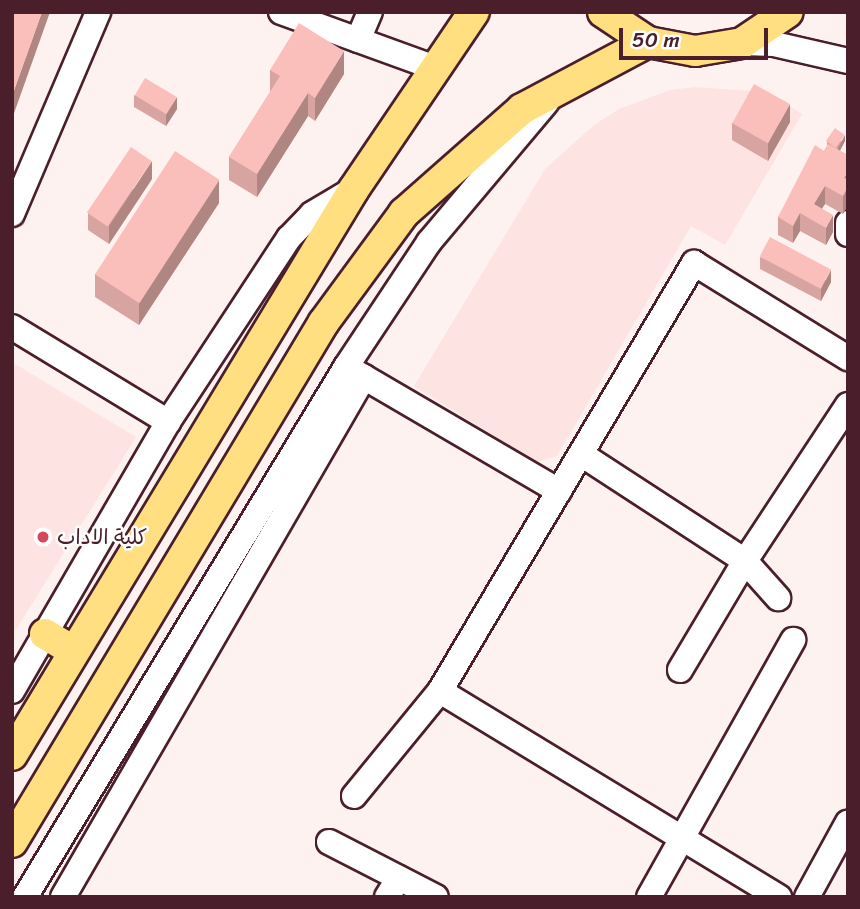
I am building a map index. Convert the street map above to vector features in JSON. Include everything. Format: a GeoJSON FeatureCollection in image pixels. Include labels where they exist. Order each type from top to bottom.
{"type":"FeatureCollection","features":[{"type":"Feature","properties":{"kind":"main road"},"geometry":{"type":"LineString","coordinates":[[12,755],[354,189],[474,12]]}},
{"type":"Feature","properties":{"kind":"main road"},"geometry":{"type":"LineString","coordinates":[[603,12],[648,43],[695,51],[742,43],[788,12]]}},
{"type":"Feature","properties":{"kind":"main road"},"geometry":{"type":"LineString","coordinates":[[12,842],[110,673],[348,285],[404,213],[448,170],[522,110],[648,43]]}},
{"type":"Feature","properties":{"kind":"main road"},"geometry":{"type":"LineString","coordinates":[[45,634],[73,651]]}},
{"type":"Feature","properties":{"kind":"street"},"geometry":{"type":"LineString","coordinates":[[12,214],[98,12]]}},
{"type":"Feature","properties":{"kind":"street"},"geometry":{"type":"LineString","coordinates":[[281,12],[436,68]]}},
{"type":"Feature","properties":{"kind":"street"},"geometry":{"type":"LineString","coordinates":[[358,40],[370,12]]}},
{"type":"Feature","properties":{"kind":"street"},"geometry":{"type":"LineString","coordinates":[[742,43],[774,44],[848,61]]}},
{"type":"Feature","properties":{"kind":"street"},"geometry":{"type":"LineString","coordinates":[[25,897],[461,200],[557,90]]}},
{"type":"Feature","properties":{"kind":"street"},"geometry":{"type":"LineString","coordinates":[[12,691],[169,422],[289,238],[312,214],[354,189]]}},
{"type":"Feature","properties":{"kind":"street"},"geometry":{"type":"LineString","coordinates":[[848,223],[848,234]]}},
{"type":"Feature","properties":{"kind":"street"},"geometry":{"type":"LineString","coordinates":[[354,796],[440,691],[694,263],[848,358]]}},
{"type":"Feature","properties":{"kind":"street"},"geometry":{"type":"LineString","coordinates":[[12,327],[169,422]]}},
{"type":"Feature","properties":{"kind":"street"},"geometry":{"type":"LineString","coordinates":[[355,372],[559,491]]}},
{"type":"Feature","properties":{"kind":"street"},"geometry":{"type":"LineString","coordinates":[[64,897],[355,372]]}},
{"type":"Feature","properties":{"kind":"street"},"geometry":{"type":"LineString","coordinates":[[680,670],[745,561],[848,405]]}},
{"type":"Feature","properties":{"kind":"street"},"geometry":{"type":"LineString","coordinates":[[581,454],[745,561],[778,598]]}},
{"type":"Feature","properties":{"kind":"street"},"geometry":{"type":"LineString","coordinates":[[649,897],[793,640]]}},
{"type":"Feature","properties":{"kind":"street"},"geometry":{"type":"LineString","coordinates":[[440,691],[779,897]]}},
{"type":"Feature","properties":{"kind":"street"},"geometry":{"type":"LineString","coordinates":[[807,897],[848,822]]}},
{"type":"Feature","properties":{"kind":"street"},"geometry":{"type":"LineString","coordinates":[[329,842],[393,887],[436,897]]}},
{"type":"Feature","properties":{"kind":"shaded area"},"geometry":{"type":"Polygon","coordinates":[[[695,87],[751,91],[781,100],[802,114],[725,245],[691,226],[557,456],[537,462],[414,386],[545,169],[594,125],[619,109],[670,90],[695,87]]]}},
{"type":"Feature","properties":{"kind":"shaded area","name":"كلية الاداب"},"geometry":{"type":"Polygon","coordinates":[[[12,362],[136,437],[12,636],[12,362]]]}},
{"type":"Feature","properties":{"kind":"building"},"geometry":{"type":"Polygon","coordinates":[[[12,12],[42,12],[12,96],[12,12]]]}},
{"type":"Feature","properties":{"kind":"building"},"geometry":{"type":"Polygon","coordinates":[[[299,23],[344,51],[315,98],[308,93],[257,174],[229,157],[280,76],[270,70],[299,23]]]}},
{"type":"Feature","properties":{"kind":"building"},"geometry":{"type":"Polygon","coordinates":[[[145,78],[177,97],[166,114],[135,95],[145,78]]]}},
{"type":"Feature","properties":{"kind":"building"},"geometry":{"type":"Polygon","coordinates":[[[754,84],[790,104],[768,143],[732,123],[754,84]]]}},
{"type":"Feature","properties":{"kind":"building"},"geometry":{"type":"Polygon","coordinates":[[[835,128],[845,135],[836,148],[826,141],[835,128]]]}},
{"type":"Feature","properties":{"kind":"building"},"geometry":{"type":"Polygon","coordinates":[[[828,144],[848,155],[848,172],[844,178],[848,179],[848,187],[843,196],[825,186],[814,204],[833,215],[826,228],[800,213],[793,226],[778,217],[815,145],[824,151],[828,144]]]}},
{"type":"Feature","properties":{"kind":"building"},"geometry":{"type":"Polygon","coordinates":[[[131,147],[152,161],[108,226],[87,212],[131,147]]]}},
{"type":"Feature","properties":{"kind":"building"},"geometry":{"type":"Polygon","coordinates":[[[175,151],[219,180],[139,303],[95,274],[175,151]]]}},
{"type":"Feature","properties":{"kind":"building"},"geometry":{"type":"Polygon","coordinates":[[[770,237],[831,269],[821,289],[760,256],[770,237]]]}},
{"type":"Feature","properties":{"kind":"place","name":"كلية الاداب"},"geometry":{"type":"Point","coordinates":[43,537]}}]}
